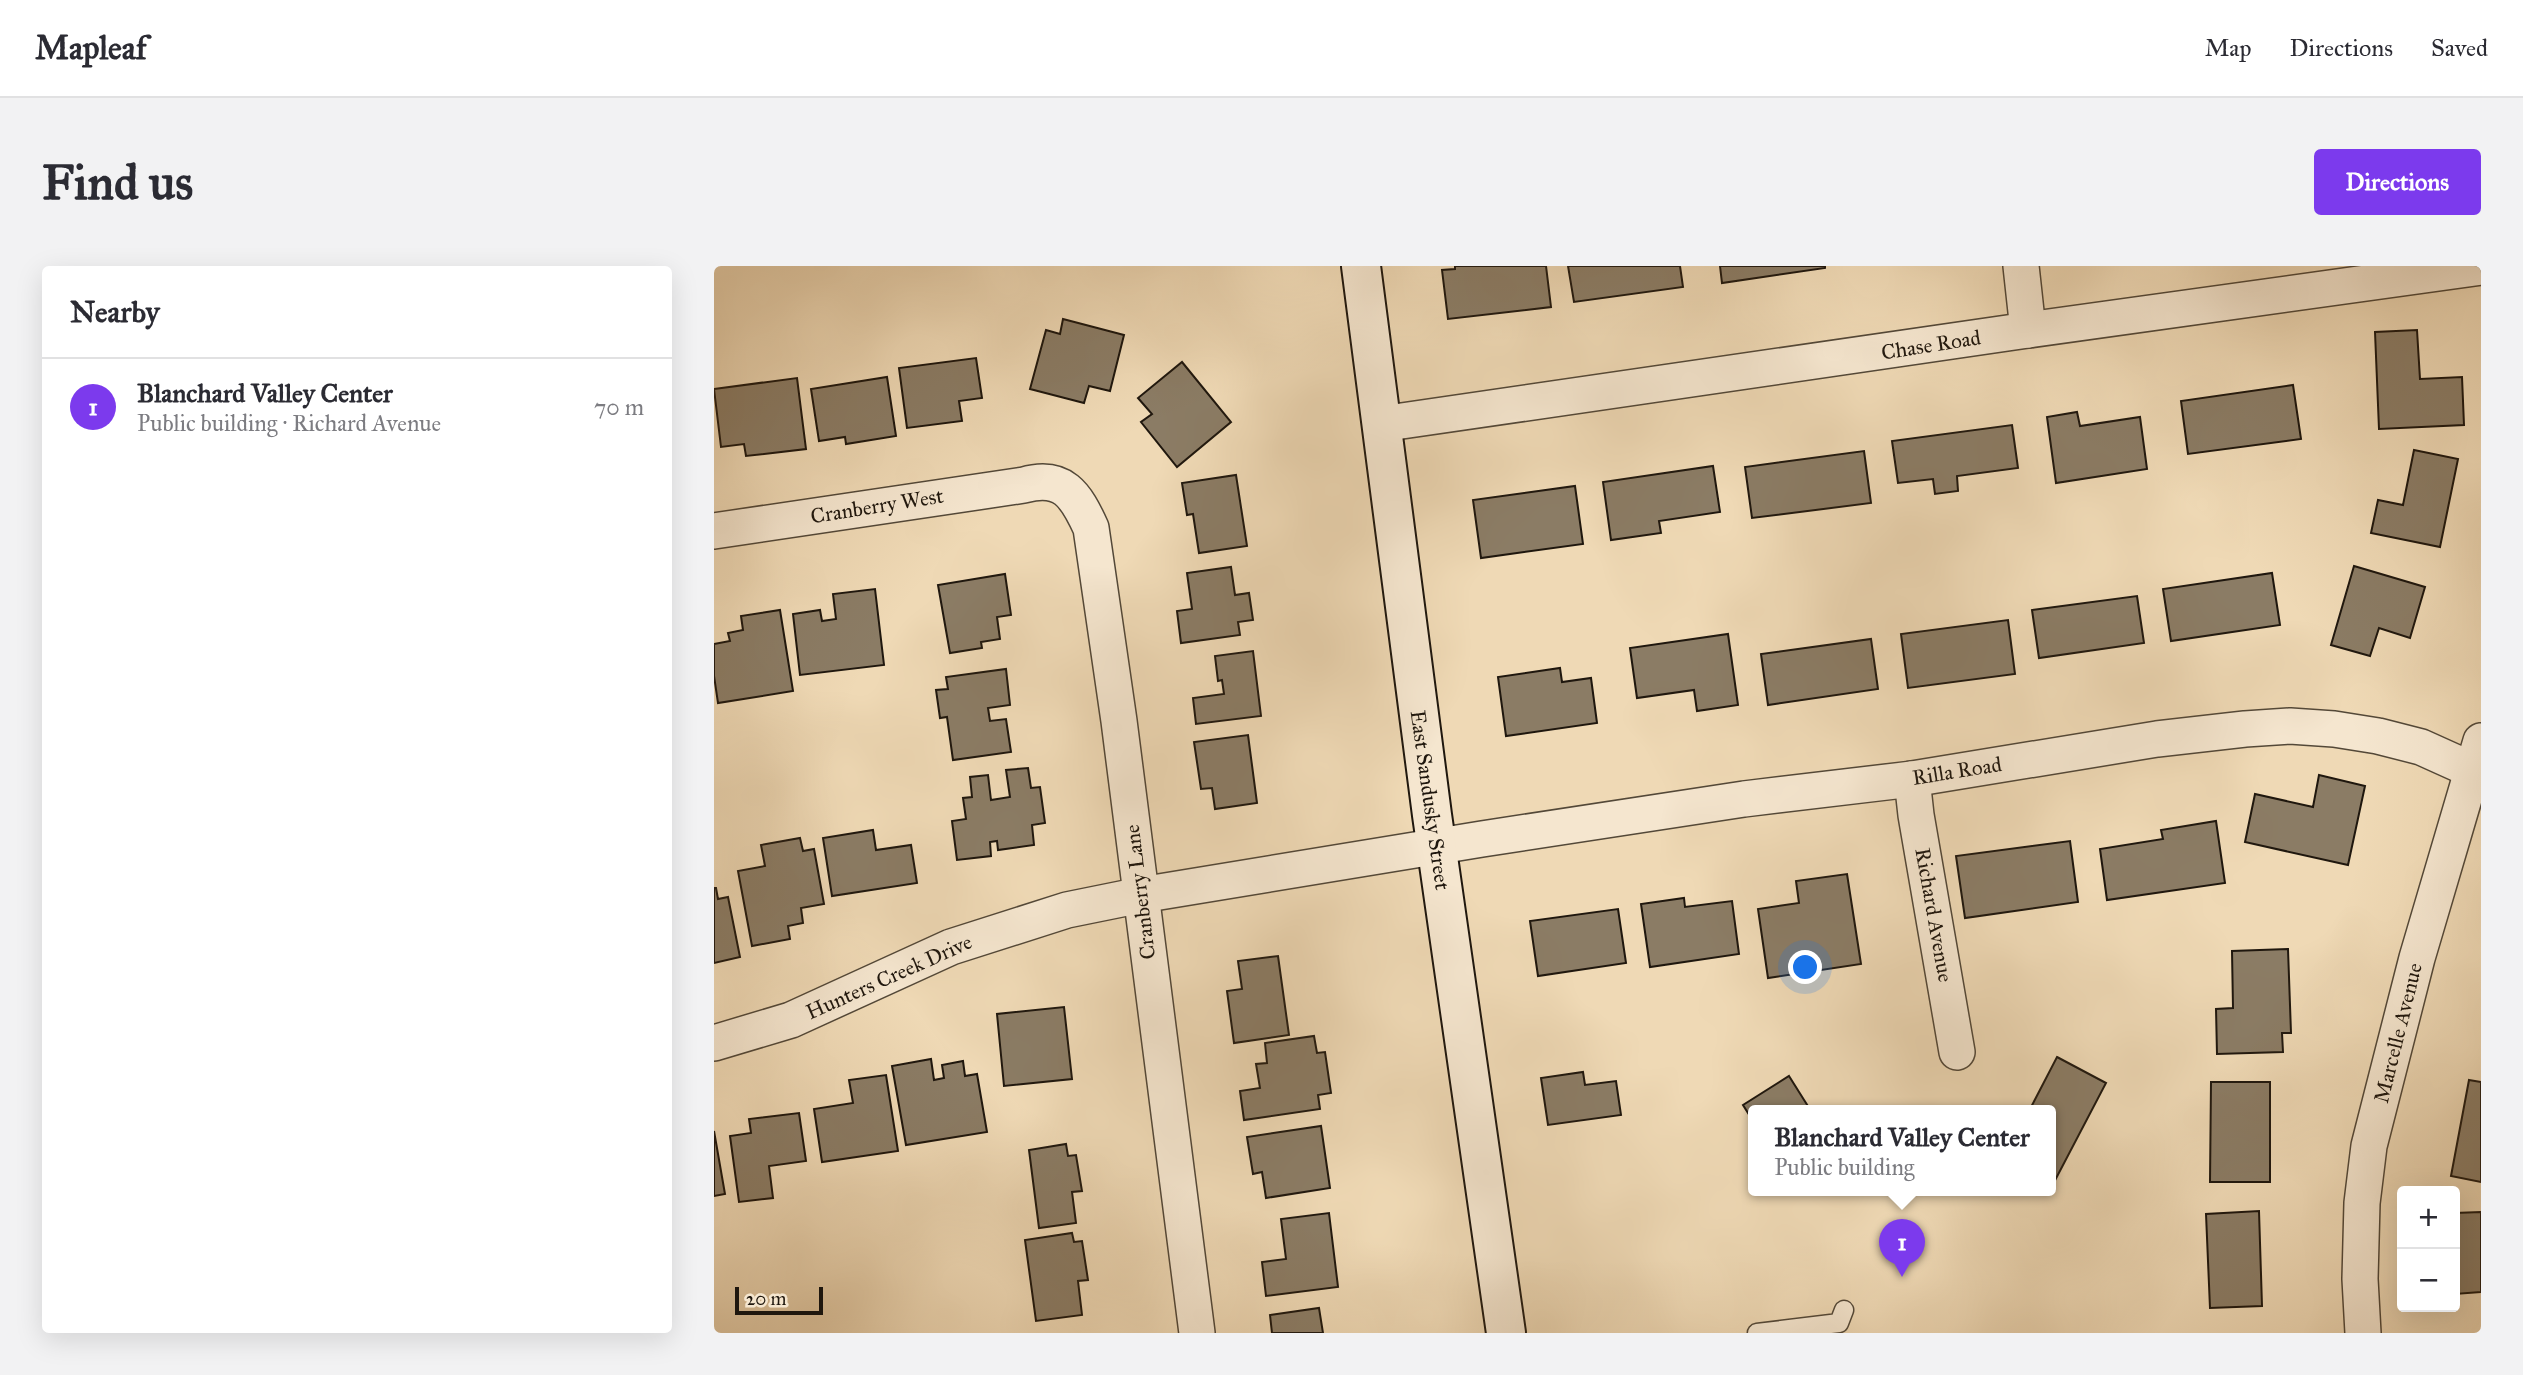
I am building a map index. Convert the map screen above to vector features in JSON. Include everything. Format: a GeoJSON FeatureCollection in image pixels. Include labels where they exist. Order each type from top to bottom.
{"type":"FeatureCollection","features":[{"type":"Feature","properties":{"kind":"main road","name":"East Sandusky Street"},"geometry":{"type":"LineString","coordinates":[[1361,266],[1436,847],[1506,1333]]}},
{"type":"Feature","properties":{"kind":"street"},"geometry":{"type":"LineString","coordinates":[[2021,266],[2028,330]]}},
{"type":"Feature","properties":{"kind":"street","name":"Chase Road"},"geometry":{"type":"LineString","coordinates":[[1381,424],[2481,267]]}},
{"type":"Feature","properties":{"kind":"street","name":"Cranberry West"},"geometry":{"type":"LineString","coordinates":[[714,531],[1039,481]]}},
{"type":"Feature","properties":{"kind":"street","name":"Cranberry Lane"},"geometry":{"type":"LineString","coordinates":[[1039,481],[1060,483],[1080,504],[1091,528],[1197,1333]]}},
{"type":"Feature","properties":{"kind":"street","name":"Rilla Road"},"geometry":{"type":"LineString","coordinates":[[1436,847],[1744,799],[1912,779],[2157,739],[2245,729],[2290,726],[2334,729],[2421,747],[2477,755]]}},
{"type":"Feature","properties":{"kind":"street","name":"Marcelle Avenue"},"geometry":{"type":"LineString","coordinates":[[2363,1333],[2360,1279],[2362,1203],[2369,1146],[2417,958],[2477,755]]}},
{"type":"Feature","properties":{"kind":"street","name":"Richard Avenue"},"geometry":{"type":"LineString","coordinates":[[1912,779],[1957,1052]]}},
{"type":"Feature","properties":{"kind":"street","name":"Hunters Creek Drive"},"geometry":{"type":"LineString","coordinates":[[714,1043],[791,1020],[951,947],[1068,910],[1141,895],[1436,847]]}},
{"type":"Feature","properties":{"kind":"lane"},"geometry":{"type":"LineString","coordinates":[[1757,1333],[1839,1323],[1844,1310]]}},
{"type":"Feature","properties":{"kind":"building"},"geometry":{"type":"Polygon","coordinates":[[[1455,266],[1546,266],[1551,307],[1448,319],[1442,270],[1455,269],[1455,266]]]}},
{"type":"Feature","properties":{"kind":"building"},"geometry":{"type":"Polygon","coordinates":[[[1568,266],[1680,266],[1683,287],[1574,302],[1568,266]]]}},
{"type":"Feature","properties":{"kind":"building"},"geometry":{"type":"Polygon","coordinates":[[[1720,266],[1825,266],[1825,268],[1722,283],[1720,266]]]}},
{"type":"Feature","properties":{"kind":"building"},"geometry":{"type":"Polygon","coordinates":[[[1063,319],[1124,335],[1110,391],[1089,386],[1084,403],[1030,389],[1046,330],[1060,334],[1063,319]]]}},
{"type":"Feature","properties":{"kind":"building"},"geometry":{"type":"Polygon","coordinates":[[[2417,330],[2420,379],[2462,377],[2464,425],[2379,429],[2375,332],[2417,330]]]}},
{"type":"Feature","properties":{"kind":"building"},"geometry":{"type":"Polygon","coordinates":[[[976,358],[982,398],[959,401],[962,421],[907,428],[899,368],[976,358]]]}},
{"type":"Feature","properties":{"kind":"building"},"geometry":{"type":"Polygon","coordinates":[[[1182,362],[1231,422],[1177,467],[1141,422],[1152,414],[1138,398],[1182,362]]]}},
{"type":"Feature","properties":{"kind":"building"},"geometry":{"type":"Polygon","coordinates":[[[887,377],[896,436],[846,444],[845,437],[819,441],[811,389],[887,377]]]}},
{"type":"Feature","properties":{"kind":"building"},"geometry":{"type":"Polygon","coordinates":[[[797,378],[806,449],[746,456],[744,444],[721,447],[714,389],[797,378]]]}},
{"type":"Feature","properties":{"kind":"building"},"geometry":{"type":"Polygon","coordinates":[[[2293,385],[2301,439],[2188,454],[2181,401],[2293,385]]]}},
{"type":"Feature","properties":{"kind":"building"},"geometry":{"type":"Polygon","coordinates":[[[2077,412],[2080,426],[2140,417],[2147,469],[2056,483],[2047,417],[2077,412]]]}},
{"type":"Feature","properties":{"kind":"building"},"geometry":{"type":"Polygon","coordinates":[[[2012,425],[2018,468],[1957,476],[1958,491],[1935,494],[1933,479],[1898,483],[1892,441],[2012,425]]]}},
{"type":"Feature","properties":{"kind":"building"},"geometry":{"type":"Polygon","coordinates":[[[2414,450],[2458,459],[2440,547],[2371,533],[2378,500],[2403,505],[2414,450]]]}},
{"type":"Feature","properties":{"kind":"building"},"geometry":{"type":"Polygon","coordinates":[[[1864,451],[1871,503],[1752,518],[1745,467],[1864,451]]]}},
{"type":"Feature","properties":{"kind":"building"},"geometry":{"type":"Polygon","coordinates":[[[1713,466],[1720,512],[1659,521],[1661,533],[1611,540],[1603,482],[1713,466]]]}},
{"type":"Feature","properties":{"kind":"building"},"geometry":{"type":"Polygon","coordinates":[[[1236,475],[1247,546],[1199,553],[1193,514],[1187,515],[1182,483],[1236,475]]]}},
{"type":"Feature","properties":{"kind":"building"},"geometry":{"type":"Polygon","coordinates":[[[1575,486],[1583,544],[1481,558],[1473,500],[1575,486]]]}},
{"type":"Feature","properties":{"kind":"building"},"geometry":{"type":"Polygon","coordinates":[[[2354,566],[2425,587],[2410,638],[2379,628],[2370,656],[2331,645],[2354,566]]]}},
{"type":"Feature","properties":{"kind":"building"},"geometry":{"type":"Polygon","coordinates":[[[1231,567],[1235,595],[1249,593],[1253,620],[1238,622],[1240,635],[1181,643],[1177,611],[1192,609],[1187,573],[1231,567]]]}},
{"type":"Feature","properties":{"kind":"building"},"geometry":{"type":"Polygon","coordinates":[[[2272,573],[2280,625],[2171,641],[2163,589],[2272,573]]]}},
{"type":"Feature","properties":{"kind":"building"},"geometry":{"type":"Polygon","coordinates":[[[1005,574],[1011,615],[997,617],[1000,639],[981,642],[982,648],[950,653],[938,585],[1005,574]]]}},
{"type":"Feature","properties":{"kind":"building"},"geometry":{"type":"Polygon","coordinates":[[[875,589],[884,665],[800,675],[793,614],[820,610],[822,621],[836,619],[833,594],[875,589]]]}},
{"type":"Feature","properties":{"kind":"building"},"geometry":{"type":"Polygon","coordinates":[[[2137,596],[2144,643],[2039,658],[2032,610],[2137,596]]]}},
{"type":"Feature","properties":{"kind":"building"},"geometry":{"type":"Polygon","coordinates":[[[780,610],[793,691],[718,703],[714,676],[714,644],[730,641],[728,633],[743,630],[741,616],[780,610]]]}},
{"type":"Feature","properties":{"kind":"building"},"geometry":{"type":"Polygon","coordinates":[[[2008,620],[2015,674],[1908,688],[1901,634],[2008,620]]]}},
{"type":"Feature","properties":{"kind":"building"},"geometry":{"type":"Polygon","coordinates":[[[1728,634],[1738,705],[1697,711],[1694,690],[1637,698],[1630,648],[1728,634]]]}},
{"type":"Feature","properties":{"kind":"building"},"geometry":{"type":"Polygon","coordinates":[[[1871,639],[1878,689],[1768,705],[1761,654],[1871,639]]]}},
{"type":"Feature","properties":{"kind":"building"},"geometry":{"type":"Polygon","coordinates":[[[1253,651],[1261,716],[1196,724],[1193,698],[1224,694],[1222,680],[1218,681],[1215,656],[1253,651]]]}},
{"type":"Feature","properties":{"kind":"building"},"geometry":{"type":"Polygon","coordinates":[[[1560,668],[1562,682],[1591,678],[1597,723],[1506,736],[1498,677],[1560,668]]]}},
{"type":"Feature","properties":{"kind":"building"},"geometry":{"type":"Polygon","coordinates":[[[1006,669],[1010,705],[988,708],[990,721],[1006,719],[1011,752],[953,760],[947,717],[940,718],[936,690],[948,689],[946,677],[1006,669]]]}},
{"type":"Feature","properties":{"kind":"building"},"geometry":{"type":"Polygon","coordinates":[[[1248,735],[1257,803],[1215,809],[1212,788],[1201,789],[1194,742],[1248,735]]]}},
{"type":"Feature","properties":{"kind":"building"},"geometry":{"type":"Polygon","coordinates":[[[1028,768],[1031,788],[1040,787],[1045,823],[1032,825],[1034,845],[998,850],[997,841],[990,842],[991,856],[957,860],[952,821],[966,819],[963,798],[972,797],[970,777],[988,775],[991,800],[1010,797],[1006,770],[1028,768]]]}},
{"type":"Feature","properties":{"kind":"building"},"geometry":{"type":"Polygon","coordinates":[[[2319,775],[2365,786],[2348,865],[2245,842],[2255,794],[2313,807],[2319,775]]]}},
{"type":"Feature","properties":{"kind":"building"},"geometry":{"type":"Polygon","coordinates":[[[2216,821],[2225,883],[2107,900],[2100,849],[2163,839],[2161,830],[2216,821]]]}},
{"type":"Feature","properties":{"kind":"building"},"geometry":{"type":"Polygon","coordinates":[[[873,830],[876,850],[911,845],[917,883],[832,896],[823,838],[873,830]]]}},
{"type":"Feature","properties":{"kind":"building"},"geometry":{"type":"Polygon","coordinates":[[[800,838],[803,851],[814,849],[824,904],[801,908],[803,923],[788,926],[790,939],[752,946],[738,871],[765,866],[761,845],[800,838]]]}},
{"type":"Feature","properties":{"kind":"building"},"geometry":{"type":"Polygon","coordinates":[[[2070,841],[2078,902],[1965,918],[1956,856],[2070,841]]]}},
{"type":"Feature","properties":{"kind":"building"},"geometry":{"type":"Polygon","coordinates":[[[1847,874],[1861,964],[1768,978],[1758,909],[1799,903],[1796,881],[1847,874]]]}},
{"type":"Feature","properties":{"kind":"building"},"geometry":{"type":"Polygon","coordinates":[[[714,888],[718,899],[728,897],[740,957],[714,963],[714,888]]]}},
{"type":"Feature","properties":{"kind":"building"},"geometry":{"type":"Polygon","coordinates":[[[1684,898],[1685,907],[1732,901],[1739,954],[1650,967],[1641,904],[1684,898]]]}},
{"type":"Feature","properties":{"kind":"building"},"geometry":{"type":"Polygon","coordinates":[[[1618,909],[1626,963],[1538,976],[1530,921],[1618,909]]]}},
{"type":"Feature","properties":{"kind":"building"},"geometry":{"type":"Polygon","coordinates":[[[2288,949],[2291,1033],[2282,1033],[2283,1052],[2217,1054],[2216,1009],[2233,1008],[2232,951],[2288,949]]]}},
{"type":"Feature","properties":{"kind":"building"},"geometry":{"type":"Polygon","coordinates":[[[1278,956],[1289,1035],[1234,1043],[1227,991],[1242,989],[1238,961],[1278,956]]]}},
{"type":"Feature","properties":{"kind":"building"},"geometry":{"type":"Polygon","coordinates":[[[1064,1007],[1072,1079],[1004,1086],[997,1014],[1064,1007]]]}},
{"type":"Feature","properties":{"kind":"building"},"geometry":{"type":"Polygon","coordinates":[[[1314,1036],[1317,1053],[1325,1052],[1331,1093],[1318,1095],[1320,1109],[1244,1120],[1240,1091],[1260,1088],[1256,1064],[1267,1063],[1265,1043],[1314,1036]]]}},
{"type":"Feature","properties":{"kind":"building"},"geometry":{"type":"Polygon","coordinates":[[[2057,1057],[2106,1083],[2056,1178],[2056,1105],[2032,1105],[2057,1057]]]}},
{"type":"Feature","properties":{"kind":"building"},"geometry":{"type":"Polygon","coordinates":[[[931,1059],[934,1080],[944,1078],[942,1065],[963,1061],[965,1076],[977,1074],[987,1132],[906,1145],[892,1066],[931,1059]]]}},
{"type":"Feature","properties":{"kind":"building"},"geometry":{"type":"Polygon","coordinates":[[[1583,1072],[1585,1085],[1616,1081],[1621,1115],[1548,1125],[1541,1078],[1583,1072]]]}},
{"type":"Feature","properties":{"kind":"building"},"geometry":{"type":"Polygon","coordinates":[[[886,1075],[898,1151],[822,1162],[814,1109],[853,1103],[849,1080],[886,1075]]]}},
{"type":"Feature","properties":{"kind":"building"},"geometry":{"type":"Polygon","coordinates":[[[1789,1076],[1807,1105],[1748,1105],[1748,1113],[1743,1105],[1789,1076]]]}},
{"type":"Feature","properties":{"kind":"building"},"geometry":{"type":"Polygon","coordinates":[[[2469,1080],[2481,1082],[2481,1182],[2451,1176],[2469,1080]]]}},
{"type":"Feature","properties":{"kind":"building"},"geometry":{"type":"Polygon","coordinates":[[[2211,1082],[2270,1082],[2270,1182],[2210,1182],[2211,1082]]]}},
{"type":"Feature","properties":{"kind":"building"},"geometry":{"type":"Polygon","coordinates":[[[799,1113],[806,1161],[769,1166],[773,1198],[739,1202],[730,1136],[751,1133],[749,1119],[799,1113]]]}},
{"type":"Feature","properties":{"kind":"building"},"geometry":{"type":"Polygon","coordinates":[[[1321,1126],[1330,1188],[1266,1198],[1262,1172],[1253,1174],[1247,1137],[1321,1126]]]}},
{"type":"Feature","properties":{"kind":"building"},"geometry":{"type":"Polygon","coordinates":[[[714,1131],[725,1194],[714,1196],[714,1131]]]}},
{"type":"Feature","properties":{"kind":"building"},"geometry":{"type":"Polygon","coordinates":[[[1066,1144],[1068,1156],[1076,1155],[1082,1191],[1072,1192],[1076,1223],[1039,1228],[1029,1150],[1066,1144]]]}},
{"type":"Feature","properties":{"kind":"building"},"geometry":{"type":"Polygon","coordinates":[[[2259,1211],[2262,1306],[2210,1308],[2206,1214],[2259,1211]]]}},
{"type":"Feature","properties":{"kind":"building"},"geometry":{"type":"Polygon","coordinates":[[[2481,1212],[2481,1292],[2460,1294],[2460,1213],[2481,1212]]]}},
{"type":"Feature","properties":{"kind":"building"},"geometry":{"type":"Polygon","coordinates":[[[1329,1213],[1338,1287],[1266,1296],[1262,1262],[1286,1259],[1281,1219],[1329,1213]]]}},
{"type":"Feature","properties":{"kind":"building"},"geometry":{"type":"Polygon","coordinates":[[[1072,1233],[1074,1242],[1082,1241],[1088,1280],[1078,1281],[1082,1315],[1036,1321],[1025,1240],[1072,1233]]]}},
{"type":"Feature","properties":{"kind":"building"},"geometry":{"type":"Polygon","coordinates":[[[1319,1308],[1323,1333],[1272,1333],[1270,1315],[1319,1308]]]}},
{"type":"Feature","properties":{"kind":"place","name":"Blanchard Valley Center"},"geometry":{"type":"Point","coordinates":[1902,1277]}}]}
